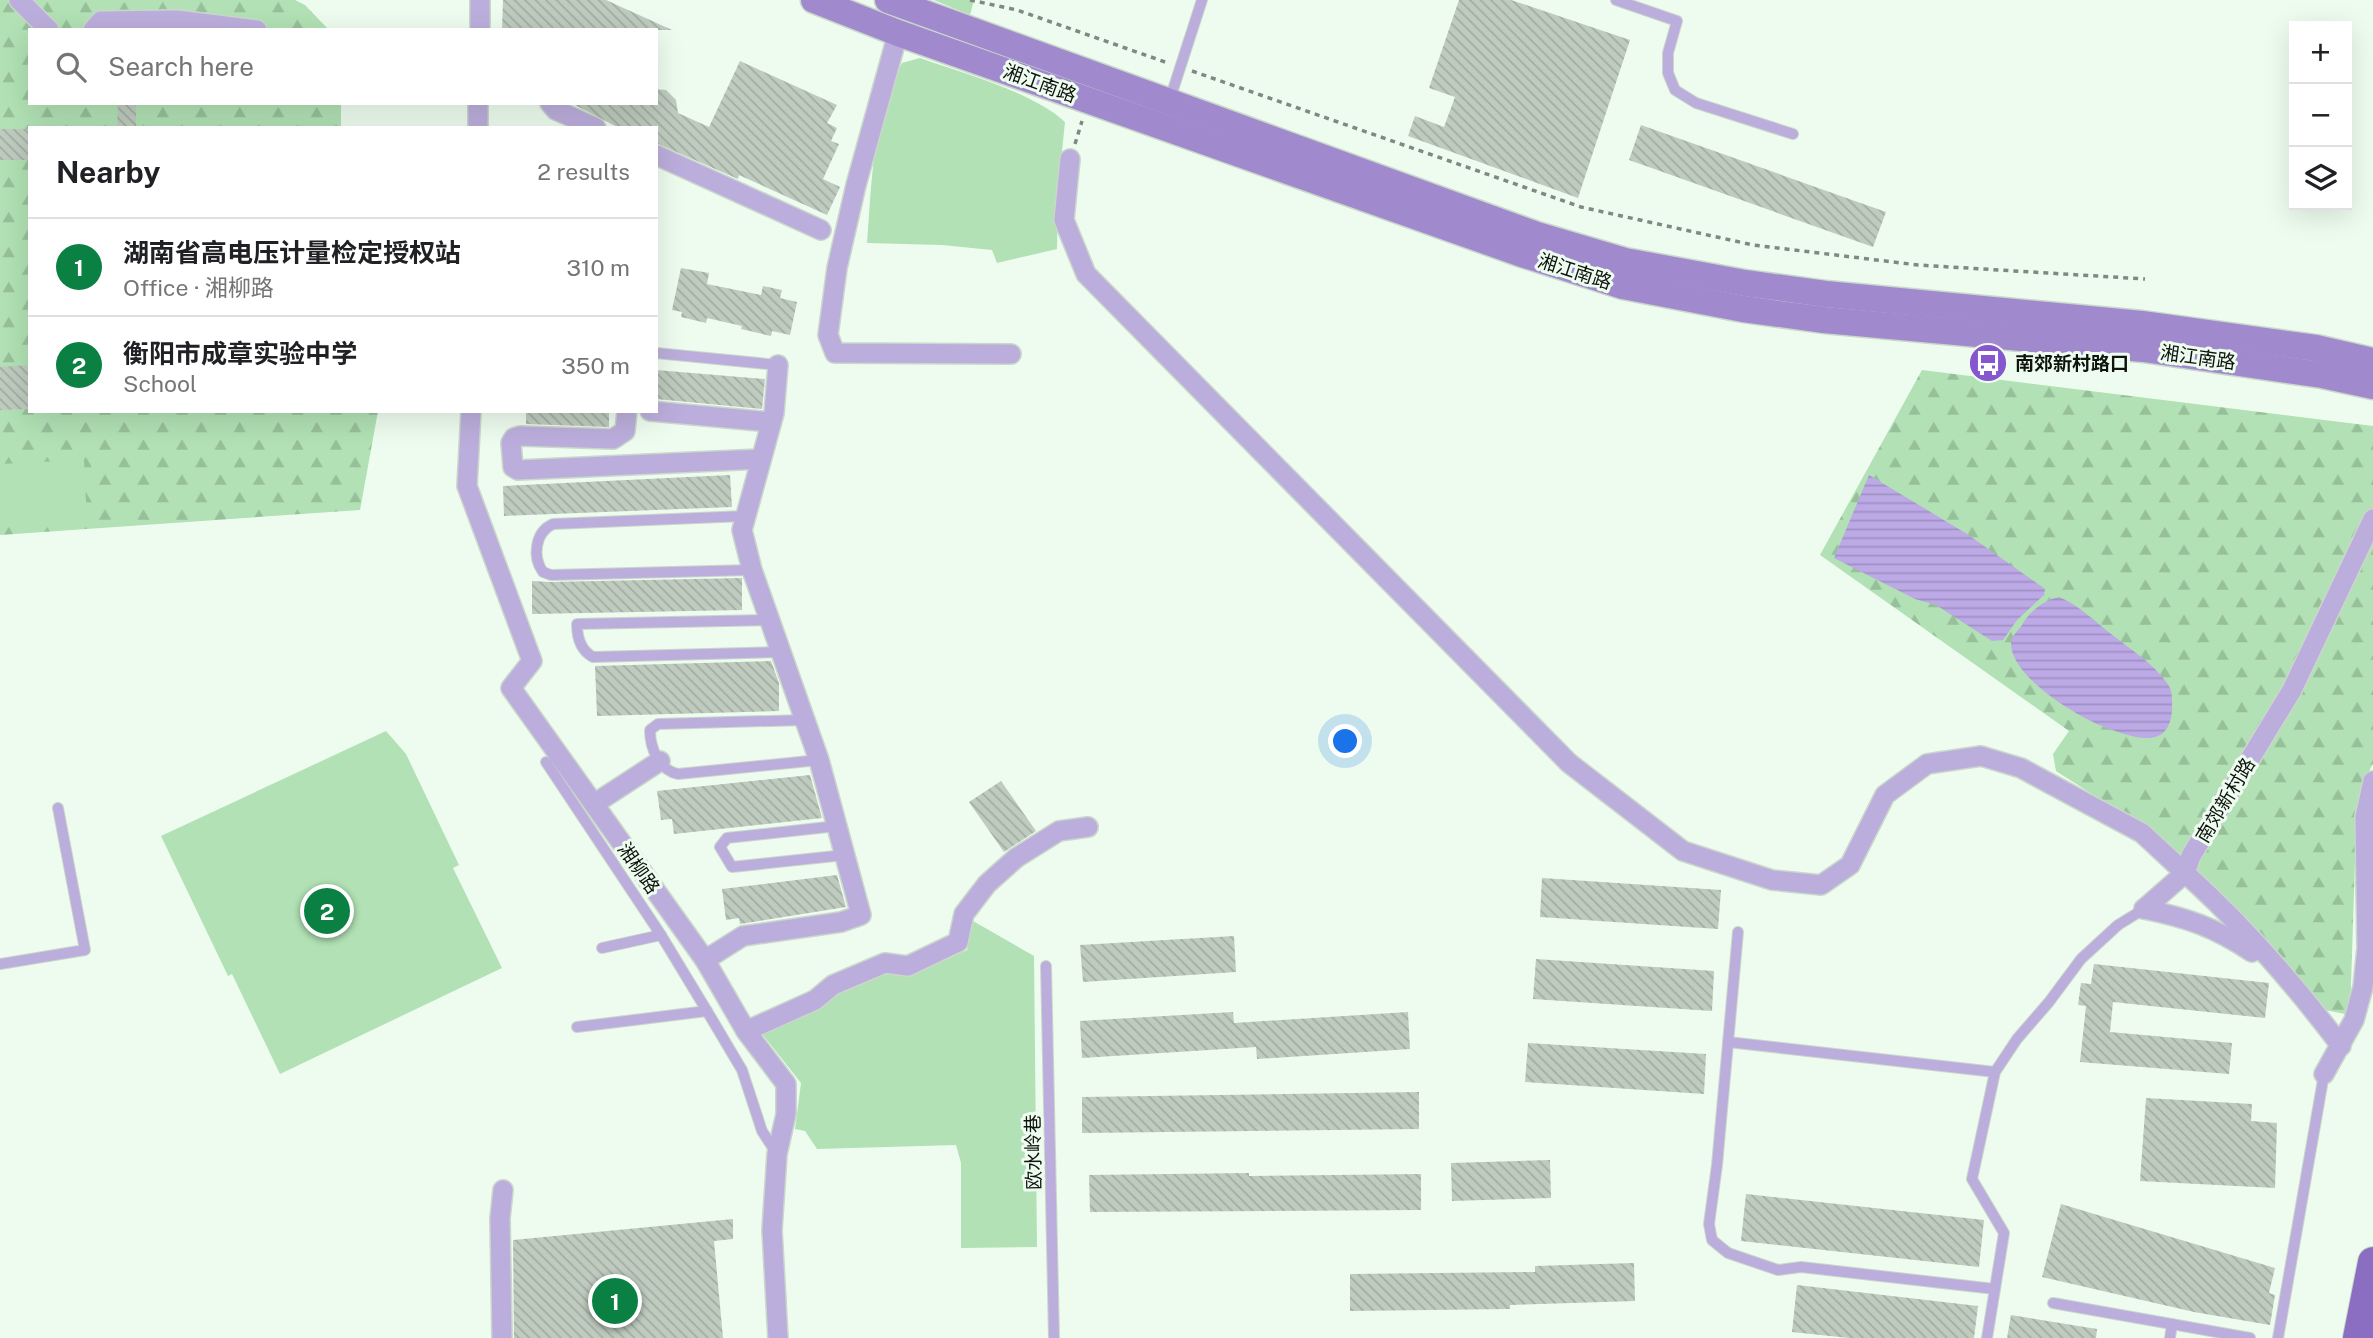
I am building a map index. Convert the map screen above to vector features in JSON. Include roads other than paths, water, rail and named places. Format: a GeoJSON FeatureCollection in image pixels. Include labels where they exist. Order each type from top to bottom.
{"type":"FeatureCollection","features":[{"type":"Feature","properties":{"kind":"main road","name":"湘江南路"},"geometry":{"type":"LineString","coordinates":[[814,0],[898,33],[1522,254],[1623,286],[1743,309],[1824,320],[2143,349],[2322,375],[2373,386]]}},
{"type":"Feature","properties":{"kind":"main road","name":"湘江南路"},"geometry":{"type":"LineString","coordinates":[[888,0],[1537,235],[1625,261],[1826,295],[2142,324],[2315,348],[2373,361]]}},
{"type":"Feature","properties":{"kind":"main road"},"geometry":{"type":"LineString","coordinates":[[2358,1338],[2373,1262]]}},
{"type":"Feature","properties":{"kind":"street"},"geometry":{"type":"LineString","coordinates":[[19,0],[46,28]]}},
{"type":"Feature","properties":{"kind":"street"},"geometry":{"type":"LineString","coordinates":[[480,0],[480,28]]}},
{"type":"Feature","properties":{"kind":"street"},"geometry":{"type":"LineString","coordinates":[[95,28],[101,21],[177,20],[241,28]]}},
{"type":"Feature","properties":{"kind":"street"},"geometry":{"type":"LineString","coordinates":[[898,33],[842,244],[828,335],[835,353],[1011,354]]}},
{"type":"Feature","properties":{"kind":"street"},"geometry":{"type":"LineString","coordinates":[[478,105],[478,126]]}},
{"type":"Feature","properties":{"kind":"street"},"geometry":{"type":"LineString","coordinates":[[552,105],[556,110],[592,126]]}},
{"type":"Feature","properties":{"kind":"street"},"geometry":{"type":"LineString","coordinates":[[658,156],[821,230]]}},
{"type":"Feature","properties":{"kind":"street"},"geometry":{"type":"LineString","coordinates":[[1070,159],[1064,219],[1086,274],[1569,763],[1683,851],[1772,880],[1821,886],[1850,865],[1885,795],[1927,764],[1981,756],[2021,768],[2142,833],[2214,900],[2318,1015],[2341,1046]]}},
{"type":"Feature","properties":{"kind":"street"},"geometry":{"type":"LineString","coordinates":[[705,960],[743,936],[841,922],[861,915],[819,760],[752,570],[742,530],[771,422],[778,365]]}},
{"type":"Feature","properties":{"kind":"street"},"geometry":{"type":"LineString","coordinates":[[658,412],[771,422]]}},
{"type":"Feature","properties":{"kind":"street","name":"湘柳路"},"geometry":{"type":"LineString","coordinates":[[471,413],[467,485],[532,661],[511,688],[705,960],[747,1031],[786,1084],[786,1114],[777,1154],[772,1230],[778,1338]]}},
{"type":"Feature","properties":{"kind":"street"},"geometry":{"type":"LineString","coordinates":[[627,413],[625,431],[613,439],[514,438],[511,443],[513,467],[517,470],[761,459]]}},
{"type":"Feature","properties":{"kind":"street","name":"南郊新村路"},"geometry":{"type":"LineString","coordinates":[[2185,873],[2191,856],[2292,690],[2373,519]]}},
{"type":"Feature","properties":{"kind":"street"},"geometry":{"type":"LineString","coordinates":[[594,804],[660,761]]}},
{"type":"Feature","properties":{"kind":"street"},"geometry":{"type":"LineString","coordinates":[[2324,1074],[2354,1020],[2363,987],[2367,948],[2365,817],[2373,781]]}},
{"type":"Feature","properties":{"kind":"street"},"geometry":{"type":"LineString","coordinates":[[747,1031],[815,1000],[833,985],[854,976],[885,963],[908,966],[958,942],[964,914],[987,884],[1016,858],[1059,831],[1088,827]]}},
{"type":"Feature","properties":{"kind":"street"},"geometry":{"type":"LineString","coordinates":[[2144,909],[2185,873]]}},
{"type":"Feature","properties":{"kind":"street"},"geometry":{"type":"LineString","coordinates":[[2144,909],[2184,917],[2226,935],[2272,964]]}},
{"type":"Feature","properties":{"kind":"street"},"geometry":{"type":"LineString","coordinates":[[502,1338],[500,1218],[503,1190]]}},
{"type":"Feature","properties":{"kind":"lane"},"geometry":{"type":"LineString","coordinates":[[1169,102],[1202,0]]}},
{"type":"Feature","properties":{"kind":"lane"},"geometry":{"type":"LineString","coordinates":[[1616,0],[1677,21],[1668,53],[1668,73],[1675,90],[1696,103],[1793,134]]}},
{"type":"Feature","properties":{"kind":"lane"},"geometry":{"type":"LineString","coordinates":[[658,353],[778,365]]}},
{"type":"Feature","properties":{"kind":"lane"},"geometry":{"type":"LineString","coordinates":[[745,516],[553,524],[539,534],[539,567],[542,572],[551,575],[752,570]]}},
{"type":"Feature","properties":{"kind":"lane"},"geometry":{"type":"LineString","coordinates":[[770,620],[577,624],[577,636],[588,654],[593,657],[781,652]]}},
{"type":"Feature","properties":{"kind":"lane"},"geometry":{"type":"LineString","coordinates":[[806,720],[658,724],[650,730],[651,749],[672,773],[678,774],[819,760]]}},
{"type":"Feature","properties":{"kind":"lane"},"geometry":{"type":"LineString","coordinates":[[546,762],[661,935],[742,1070],[762,1131],[777,1154]]}},
{"type":"Feature","properties":{"kind":"lane"},"geometry":{"type":"LineString","coordinates":[[0,964],[85,950],[58,808]]}},
{"type":"Feature","properties":{"kind":"lane"},"geometry":{"type":"LineString","coordinates":[[837,826],[727,838],[720,847],[732,867],[845,855]]}},
{"type":"Feature","properties":{"kind":"lane"},"geometry":{"type":"LineString","coordinates":[[1987,1338],[2004,1233],[1972,1179],[1995,1072],[2017,1039],[2081,959],[2118,925],[2144,909]]}},
{"type":"Feature","properties":{"kind":"lane"},"geometry":{"type":"LineString","coordinates":[[1738,932],[1717,1165],[1709,1224],[1712,1240],[1728,1253],[1779,1270],[1801,1267],[1995,1289]]}},
{"type":"Feature","properties":{"kind":"lane"},"geometry":{"type":"LineString","coordinates":[[602,948],[661,935]]}},
{"type":"Feature","properties":{"kind":"lane","name":"欧水岭巷"},"geometry":{"type":"LineString","coordinates":[[1046,966],[1054,1338]]}},
{"type":"Feature","properties":{"kind":"lane"},"geometry":{"type":"LineString","coordinates":[[577,1027],[707,1011]]}},
{"type":"Feature","properties":{"kind":"lane"},"geometry":{"type":"LineString","coordinates":[[1728,1042],[1995,1072]]}},
{"type":"Feature","properties":{"kind":"lane"},"geometry":{"type":"LineString","coordinates":[[2278,1338],[2324,1074]]}},
{"type":"Feature","properties":{"kind":"lane"},"geometry":{"type":"LineString","coordinates":[[2053,1303],[2250,1338]]}},
{"type":"Feature","properties":{"kind":"lane"},"geometry":{"type":"LineString","coordinates":[[2170,1338],[2172,1324]]}},
{"type":"Feature","properties":{"kind":"place","name":"南郊新村路口"},"geometry":{"type":"Point","coordinates":[1988,363]}},
{"type":"Feature","properties":{"kind":"place","name":"衡阳市成章实验中学"},"geometry":{"type":"Point","coordinates":[327,911]}},
{"type":"Feature","properties":{"kind":"place","name":"湖南省高电压计量检定授权站"},"geometry":{"type":"Point","coordinates":[615,1301]}}]}
